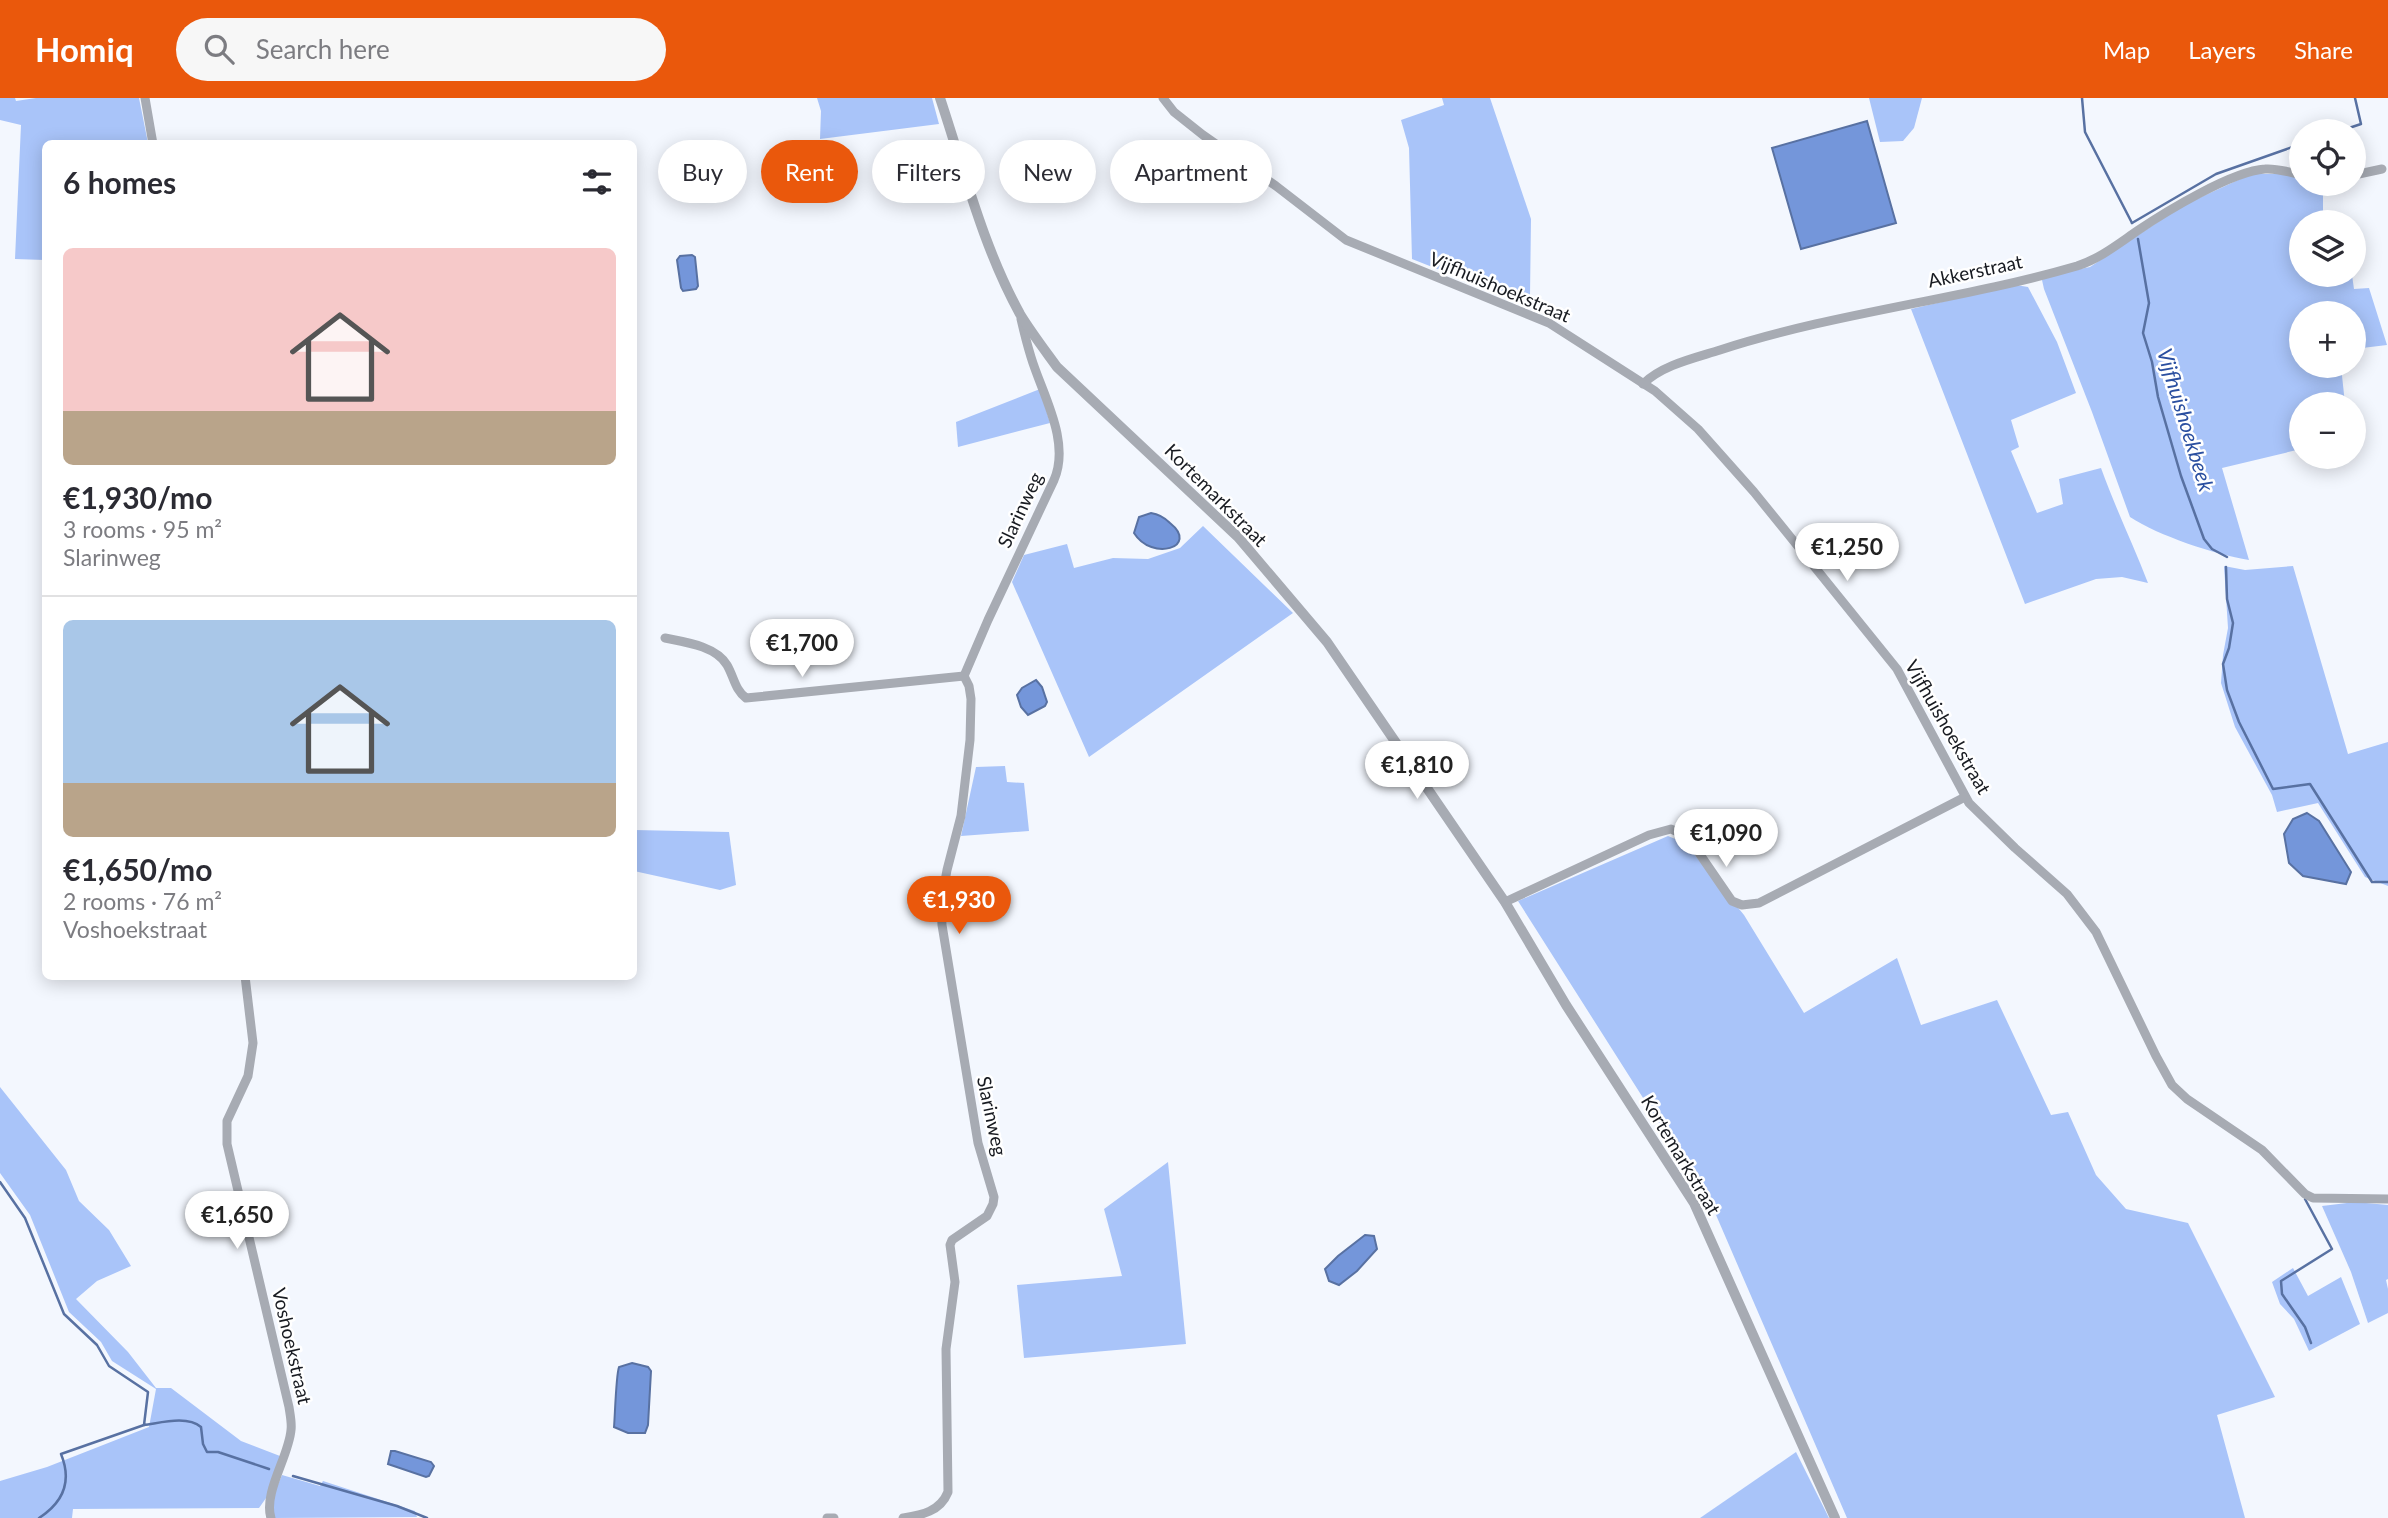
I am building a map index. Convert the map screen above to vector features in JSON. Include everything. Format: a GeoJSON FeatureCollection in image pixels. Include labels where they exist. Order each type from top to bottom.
{"type":"FeatureCollection","features":[{"type":"Feature","properties":{"kind":"street"},"geometry":{"type":"LineString","coordinates":[[145,98],[152,140]]}},
{"type":"Feature","properties":{"kind":"street","name":"Kortemarkstraat"},"geometry":{"type":"LineString","coordinates":[[940,98],[981,223],[1020,313],[1057,367],[1238,537],[1327,642],[1505,902],[1566,1005],[1694,1203],[1835,1518]]}},
{"type":"Feature","properties":{"kind":"street","name":"Vijfhuishoekstraat"},"geometry":{"type":"LineString","coordinates":[[1163,98],[1174,112],[1195,129],[1346,240],[1549,323],[1643,384],[1677,410],[1715,446],[1897,669],[1965,797],[1989,823],[2067,894],[2096,932],[2155,1056],[2176,1090],[2262,1150],[2312,1198],[2388,1199]]}},
{"type":"Feature","properties":{"kind":"street","name":"Akkerstraat"},"geometry":{"type":"LineString","coordinates":[[1643,384],[1650,377],[1676,365],[1758,338],[2080,265],[2105,253],[2182,202],[2251,171],[2278,169],[2289,172]]}},
{"type":"Feature","properties":{"kind":"street"},"geometry":{"type":"LineString","coordinates":[[2366,172],[2382,169]]}},
{"type":"Feature","properties":{"kind":"street","name":"Slarinweg"},"geometry":{"type":"LineString","coordinates":[[903,1518],[932,1510],[942,1503],[948,1492],[946,1349],[955,1282],[950,1245],[952,1240],[987,1216],[993,1204],[992,1190],[978,1143],[942,925],[941,903],[961,816],[971,740],[971,699],[964,676],[1054,480],[1059,462],[1056,431],[1031,357],[1020,313]]}},
{"type":"Feature","properties":{"kind":"street"},"geometry":{"type":"LineString","coordinates":[[666,638],[714,652],[726,662],[739,693],[746,698],[964,676]]}},
{"type":"Feature","properties":{"kind":"street"},"geometry":{"type":"LineString","coordinates":[[1505,902],[1649,835],[1671,829],[1688,837],[1731,901],[1742,905],[1759,904],[1965,797]]}},
{"type":"Feature","properties":{"kind":"street","name":"Voshoekstraat"},"geometry":{"type":"LineString","coordinates":[[245,980],[253,1043],[248,1076],[227,1121],[227,1144],[289,1407],[291,1430],[271,1496],[268,1510],[271,1518]]}},
{"type":"Feature","properties":{"kind":"street"},"geometry":{"type":"LineString","coordinates":[[827,1518],[834,1518]]}},
{"type":"Feature","properties":{"kind":"shaded area"},"geometry":{"type":"Polygon","coordinates":[[[0,98],[15,98],[16,101],[36,98],[139,98],[147,140],[42,140],[42,260],[15,259],[21,125],[0,120],[0,98]]]}},
{"type":"Feature","properties":{"kind":"shaded area"},"geometry":{"type":"Polygon","coordinates":[[[817,98],[932,98],[939,124],[820,139],[821,111],[817,98]]]}},
{"type":"Feature","properties":{"kind":"shaded area"},"geometry":{"type":"Polygon","coordinates":[[[1442,98],[1490,98],[1531,219],[1530,296],[1526,304],[1412,259],[1409,148],[1401,120],[1444,105],[1442,98]]]}},
{"type":"Feature","properties":{"kind":"shaded area"},"geometry":{"type":"Polygon","coordinates":[[[1869,98],[1922,98],[1914,128],[1903,141],[1880,142],[1869,98]]]}},
{"type":"Feature","properties":{"kind":"shaded area"},"geometry":{"type":"Polygon","coordinates":[[[1867,121],[1896,223],[1801,249],[1772,148],[1867,121]]]}},
{"type":"Feature","properties":{"kind":"shaded area"},"geometry":{"type":"Polygon","coordinates":[[[2251,174],[2289,176],[2289,196],[2323,196],[2323,210],[2289,210],[2289,287],[2369,288],[2387,345],[2366,348],[2366,301],[2289,301],[2289,378],[2342,378],[2344,392],[2289,392],[2289,452],[2222,468],[2249,560],[2187,543],[2130,517],[2042,280],[2051,275],[2090,267],[2182,206],[2251,174]]]}},
{"type":"Feature","properties":{"kind":"shaded area"},"geometry":{"type":"Polygon","coordinates":[[[680,256],[695,257],[698,286],[696,289],[683,291],[677,260],[680,256]]]}},
{"type":"Feature","properties":{"kind":"shaded area"},"geometry":{"type":"Polygon","coordinates":[[[2016,285],[2028,287],[2057,342],[2076,393],[2011,420],[2019,447],[2011,451],[2037,513],[2063,504],[2059,479],[2101,468],[2148,583],[2122,577],[2096,579],[2025,604],[1911,309],[2016,285]]]}},
{"type":"Feature","properties":{"kind":"shaded area"},"geometry":{"type":"Polygon","coordinates":[[[1040,389],[1050,423],[958,447],[956,422],[1040,389]]]}},
{"type":"Feature","properties":{"kind":"shaded area"},"geometry":{"type":"Polygon","coordinates":[[[1151,513],[1166,519],[1178,532],[1180,539],[1177,544],[1170,548],[1151,547],[1134,533],[1139,517],[1151,513]]]}},
{"type":"Feature","properties":{"kind":"shaded area"},"geometry":{"type":"Polygon","coordinates":[[[1203,526],[1293,613],[1089,757],[1012,582],[1024,555],[1067,544],[1074,568],[1113,558],[1148,559],[1180,548],[1203,526]]]}},
{"type":"Feature","properties":{"kind":"shaded area"},"geometry":{"type":"Polygon","coordinates":[[[2224,566],[2245,570],[2293,566],[2348,754],[2388,742],[2388,886],[2365,877],[2318,803],[2277,812],[2272,795],[2235,727],[2221,683],[2228,628],[2224,566]]]}},
{"type":"Feature","properties":{"kind":"shaded area"},"geometry":{"type":"Polygon","coordinates":[[[1036,680],[1042,687],[1047,702],[1045,706],[1028,715],[1021,707],[1017,695],[1022,688],[1036,680]]]}},
{"type":"Feature","properties":{"kind":"shaded area"},"geometry":{"type":"Polygon","coordinates":[[[1005,766],[1007,782],[1024,783],[1029,831],[961,836],[976,767],[1005,766]]]}},
{"type":"Feature","properties":{"kind":"shaded area"},"geometry":{"type":"Polygon","coordinates":[[[2307,813],[2319,821],[2351,872],[2346,884],[2303,876],[2289,863],[2284,834],[2293,819],[2307,813]]]}},
{"type":"Feature","properties":{"kind":"shaded area"},"geometry":{"type":"Polygon","coordinates":[[[637,830],[729,832],[736,885],[720,890],[637,872],[637,830]]]}},
{"type":"Feature","properties":{"kind":"shaded area"},"geometry":{"type":"Polygon","coordinates":[[[1668,836],[1685,843],[1744,915],[1804,1013],[1897,958],[1921,1025],[1997,1000],[2051,1115],[2068,1112],[2096,1175],[2126,1209],[2188,1223],[2275,1397],[2217,1415],[2245,1518],[1847,1518],[1713,1208],[1518,901],[1668,836]]]}},
{"type":"Feature","properties":{"kind":"shaded area"},"geometry":{"type":"Polygon","coordinates":[[[0,1087],[66,1170],[79,1201],[109,1230],[131,1266],[97,1281],[76,1299],[128,1352],[156,1388],[171,1388],[241,1441],[280,1456],[271,1491],[259,1508],[73,1509],[72,1518],[0,1518],[0,1481],[47,1467],[149,1427],[156,1389],[112,1361],[101,1342],[69,1312],[30,1215],[0,1173],[0,1087]]]}},
{"type":"Feature","properties":{"kind":"shaded area"},"geometry":{"type":"Polygon","coordinates":[[[1168,1162],[1186,1344],[1024,1358],[1017,1285],[1122,1276],[1104,1209],[1168,1162]]]}},
{"type":"Feature","properties":{"kind":"shaded area"},"geometry":{"type":"Polygon","coordinates":[[[2355,1202],[2388,1205],[2388,1313],[2368,1323],[2351,1272],[2322,1206],[2355,1202]]]}},
{"type":"Feature","properties":{"kind":"shaded area"},"geometry":{"type":"Polygon","coordinates":[[[1365,1235],[1374,1236],[1377,1249],[1357,1271],[1339,1285],[1329,1281],[1325,1269],[1365,1235]]]}},
{"type":"Feature","properties":{"kind":"shaded area"},"geometry":{"type":"Polygon","coordinates":[[[2293,1268],[2308,1296],[2341,1277],[2360,1324],[2309,1351],[2294,1319],[2280,1304],[2272,1282],[2293,1268]]]}},
{"type":"Feature","properties":{"kind":"shaded area"},"geometry":{"type":"Polygon","coordinates":[[[632,1363],[648,1367],[651,1371],[648,1425],[645,1433],[628,1433],[614,1427],[619,1367],[632,1363]]]}},
{"type":"Feature","properties":{"kind":"shaded area"},"geometry":{"type":"Polygon","coordinates":[[[391,1451],[431,1462],[434,1466],[426,1477],[388,1464],[391,1451]]]}},
{"type":"Feature","properties":{"kind":"shaded area"},"geometry":{"type":"Polygon","coordinates":[[[1796,1452],[1829,1518],[1700,1518],[1796,1452]]]}},
{"type":"Feature","properties":{"kind":"shaded area"},"geometry":{"type":"Polygon","coordinates":[[[282,1475],[320,1486],[323,1481],[415,1511],[417,1517],[274,1518],[274,1494],[282,1475]]]}},
{"type":"Feature","properties":{"kind":"waterway","name":"Vijfhuishoekbeek"},"geometry":{"type":"LineString","coordinates":[[2082,98],[2085,132],[2132,223]]}},
{"type":"Feature","properties":{"kind":"waterway"},"geometry":{"type":"LineString","coordinates":[[2355,98],[2360,119]]}},
{"type":"Feature","properties":{"kind":"waterway"},"geometry":{"type":"LineString","coordinates":[[2132,223],[2216,174],[2289,148]]}},
{"type":"Feature","properties":{"kind":"waterway","name":"Vijfhuishoekbeek"},"geometry":{"type":"LineString","coordinates":[[2138,239],[2149,303],[2143,333],[2152,362],[2158,397],[2181,476],[2204,539],[2212,549],[2227,557]]}},
{"type":"Feature","properties":{"kind":"waterway","name":"Vijfhuishoekbeek"},"geometry":{"type":"LineString","coordinates":[[2226,567],[2227,599],[2233,623],[2223,664],[2227,690],[2239,722],[2273,789],[2310,784],[2372,882],[2388,882]]}},
{"type":"Feature","properties":{"kind":"waterway"},"geometry":{"type":"LineString","coordinates":[[0,1182],[25,1218],[64,1314],[97,1345],[109,1366],[148,1392],[144,1425],[173,1421],[195,1423],[201,1427],[207,1452],[218,1452],[269,1469]]}},
{"type":"Feature","properties":{"kind":"waterway","name":"Vijfhuishoekbeek"},"geometry":{"type":"LineString","coordinates":[[2305,1199],[2332,1249],[2281,1281],[2282,1294],[2305,1327],[2311,1343]]}},
{"type":"Feature","properties":{"kind":"waterway"},"geometry":{"type":"LineString","coordinates":[[39,1518],[55,1505],[64,1490],[66,1473],[61,1454],[144,1425]]}},
{"type":"Feature","properties":{"kind":"waterway"},"geometry":{"type":"LineString","coordinates":[[293,1476],[397,1506],[427,1518]]}}]}
